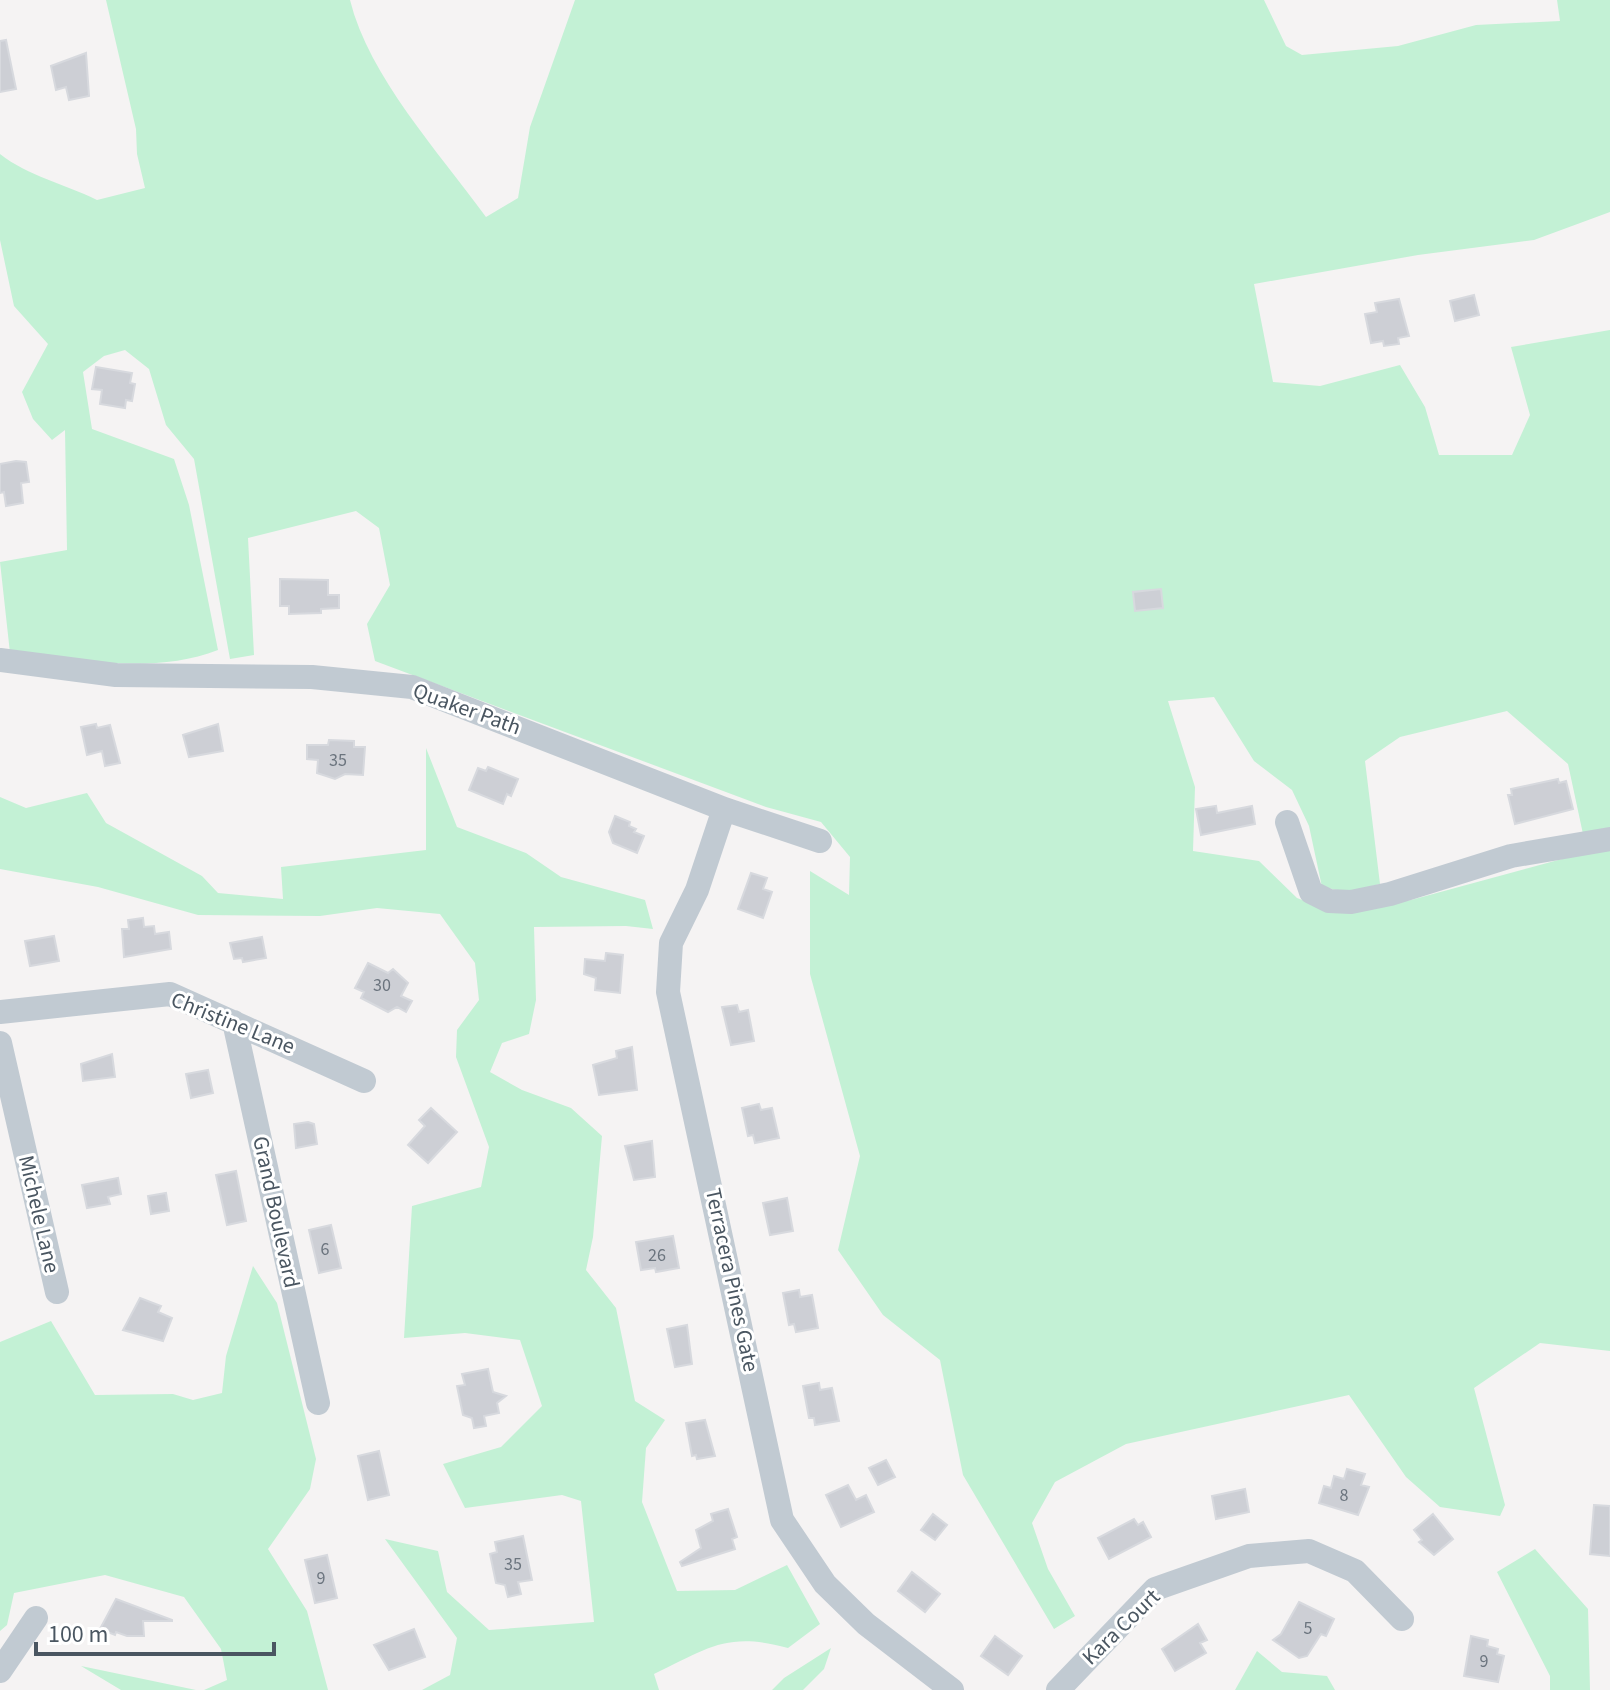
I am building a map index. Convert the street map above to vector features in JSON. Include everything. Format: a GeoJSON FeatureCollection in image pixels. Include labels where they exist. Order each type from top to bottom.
{"type":"FeatureCollection","features":[{"type":"Feature","properties":{"kind":"street","name":"Quaker Path"},"geometry":{"type":"LineString","coordinates":[[0,660],[100,674],[312,677],[412,687],[724,809],[820,841]]}},
{"type":"Feature","properties":{"kind":"street","name":"Terracera Pines Gate"},"geometry":{"type":"LineString","coordinates":[[724,809],[697,890],[671,943],[668,992],[782,1520],[825,1584],[866,1624],[952,1690]]}},
{"type":"Feature","properties":{"kind":"street"},"geometry":{"type":"LineString","coordinates":[[1287,822],[1311,892],[1329,901],[1351,902],[1390,894],[1511,856],[1610,839]]}},
{"type":"Feature","properties":{"kind":"street","name":"Christine Lane"},"geometry":{"type":"LineString","coordinates":[[0,1012],[170,994],[364,1081]]}},
{"type":"Feature","properties":{"kind":"street","name":"Grand Boulevard"},"geometry":{"type":"LineString","coordinates":[[234,1022],[318,1403]]}},
{"type":"Feature","properties":{"kind":"street","name":"Michele Lane"},"geometry":{"type":"LineString","coordinates":[[0,1043],[57,1292]]}},
{"type":"Feature","properties":{"kind":"street","name":"Kara Court"},"geometry":{"type":"LineString","coordinates":[[1058,1690],[1155,1589],[1249,1556],[1309,1551],[1355,1571],[1402,1619]]}},
{"type":"Feature","properties":{"kind":"street"},"geometry":{"type":"LineString","coordinates":[[0,1671],[36,1618]]}},
{"type":"Feature","properties":{"kind":"green space"},"geometry":{"type":"Polygon","coordinates":[[[106,0],[350,0],[359,29],[389,85],[486,217],[518,198],[530,127],[575,0],[1264,0],[1286,46],[1302,55],[1398,46],[1476,25],[1560,21],[1557,0],[1610,0],[1610,212],[1534,240],[1418,255],[1254,284],[1273,382],[1320,386],[1400,365],[1425,407],[1439,455],[1512,455],[1530,415],[1511,347],[1610,330],[1610,828],[1583,834],[1568,764],[1507,711],[1400,737],[1365,761],[1380,884],[1348,892],[1322,887],[1309,826],[1292,790],[1254,761],[1214,697],[1168,701],[1195,787],[1193,851],[1259,861],[1297,898],[1336,913],[1411,900],[1610,846],[1610,1351],[1540,1343],[1474,1388],[1505,1505],[1500,1516],[1440,1507],[1406,1477],[1349,1395],[1126,1444],[1055,1482],[1032,1523],[1048,1569],[1075,1616],[1054,1629],[963,1475],[940,1360],[883,1315],[838,1250],[860,1156],[810,974],[810,871],[849,895],[850,857],[821,822],[766,807],[375,661],[367,624],[390,585],[379,528],[356,511],[248,538],[254,655],[230,659],[194,459],[166,425],[149,369],[125,350],[104,356],[83,372],[92,429],[174,459],[189,505],[218,650],[193,658],[142,664],[10,653],[0,562],[67,550],[65,430],[52,440],[33,419],[22,392],[48,344],[14,306],[0,240],[0,154],[35,174],[97,200],[145,188],[137,154],[136,129],[106,0]]]}},
{"type":"Feature","properties":{"kind":"green space"},"geometry":{"type":"Polygon","coordinates":[[[426,748],[457,827],[526,853],[561,877],[645,900],[653,929],[626,926],[534,927],[536,1000],[529,1034],[502,1043],[490,1072],[522,1090],[571,1108],[602,1136],[593,1237],[586,1270],[616,1308],[635,1401],[665,1420],[646,1448],[642,1502],[677,1591],[735,1590],[787,1565],[820,1624],[788,1648],[749,1641],[704,1650],[654,1674],[659,1690],[422,1690],[450,1675],[457,1638],[385,1539],[438,1551],[447,1592],[489,1630],[594,1622],[581,1501],[562,1495],[465,1508],[443,1464],[501,1447],[542,1406],[520,1340],[465,1333],[404,1338],[412,1206],[481,1187],[489,1147],[456,1057],[457,1030],[479,1000],[475,963],[440,914],[377,908],[320,916],[198,915],[98,887],[0,869],[0,797],[26,808],[87,793],[106,823],[202,876],[218,893],[283,899],[281,867],[426,850],[426,748]]]}},
{"type":"Feature","properties":{"kind":"green space"},"geometry":{"type":"Polygon","coordinates":[[[253,1266],[277,1303],[316,1459],[310,1489],[268,1549],[307,1611],[328,1690],[204,1690],[227,1680],[221,1649],[184,1597],[105,1575],[14,1593],[7,1625],[0,1631],[0,1342],[51,1321],[95,1395],[173,1394],[193,1400],[222,1393],[226,1356],[253,1266]]]}},
{"type":"Feature","properties":{"kind":"green space"},"geometry":{"type":"Polygon","coordinates":[[[1535,1549],[1588,1609],[1590,1690],[1550,1690],[1550,1676],[1497,1572],[1535,1549]]]}},
{"type":"Feature","properties":{"kind":"green space"},"geometry":{"type":"Polygon","coordinates":[[[831,1648],[824,1669],[803,1690],[772,1690],[784,1678],[831,1648]]]}},
{"type":"Feature","properties":{"kind":"green space"},"geometry":{"type":"Polygon","coordinates":[[[1257,1651],[1282,1672],[1327,1676],[1335,1690],[1235,1690],[1257,1651]]]}},
{"type":"Feature","properties":{"kind":"green space"},"geometry":{"type":"Polygon","coordinates":[[[81,1666],[196,1690],[121,1690],[81,1666]]]}},
{"type":"Feature","properties":{"kind":"building"},"geometry":{"type":"Polygon","coordinates":[[[6,40],[16,89],[0,92],[0,41],[6,40]]]}},
{"type":"Feature","properties":{"kind":"building"},"geometry":{"type":"Polygon","coordinates":[[[86,53],[89,96],[69,100],[66,87],[56,90],[51,66],[86,53]]]}},
{"type":"Feature","properties":{"kind":"building"},"geometry":{"type":"Polygon","coordinates":[[[1474,295],[1479,315],[1455,321],[1450,301],[1474,295]]]}},
{"type":"Feature","properties":{"kind":"building"},"geometry":{"type":"Polygon","coordinates":[[[1399,299],[1409,336],[1398,338],[1399,344],[1384,346],[1383,341],[1371,343],[1365,314],[1377,312],[1375,303],[1399,299]]]}},
{"type":"Feature","properties":{"kind":"building"},"geometry":{"type":"Polygon","coordinates":[[[96,367],[132,373],[130,383],[135,384],[132,401],[126,400],[125,408],[100,404],[102,390],[92,389],[96,367]]]}},
{"type":"Feature","properties":{"kind":"building"},"geometry":{"type":"Polygon","coordinates":[[[26,462],[29,482],[21,483],[23,503],[6,506],[4,492],[0,493],[0,464],[26,462]]]}},
{"type":"Feature","properties":{"kind":"building"},"geometry":{"type":"Polygon","coordinates":[[[280,579],[328,580],[328,595],[339,595],[339,608],[321,609],[321,613],[289,614],[289,606],[280,606],[280,579]]]}},
{"type":"Feature","properties":{"kind":"building"},"geometry":{"type":"Polygon","coordinates":[[[1161,589],[1163,608],[1135,611],[1133,592],[1161,589]]]}},
{"type":"Feature","properties":{"kind":"building"},"geometry":{"type":"Polygon","coordinates":[[[96,724],[97,728],[110,725],[120,763],[105,766],[102,751],[87,755],[81,727],[96,724]]]}},
{"type":"Feature","properties":{"kind":"building"},"geometry":{"type":"Polygon","coordinates":[[[218,724],[223,751],[189,757],[183,735],[218,724]]]}},
{"type":"Feature","properties":{"kind":"building"},"geometry":{"type":"Polygon","coordinates":[[[329,740],[354,741],[354,747],[365,747],[363,775],[345,774],[335,779],[317,773],[318,760],[307,759],[307,745],[328,745],[329,740]]]}},
{"type":"Feature","properties":{"kind":"building"},"geometry":{"type":"Polygon","coordinates":[[[488,767],[518,779],[511,796],[507,794],[503,804],[469,790],[478,768],[486,771],[488,767]]]}},
{"type":"Feature","properties":{"kind":"building"},"geometry":{"type":"Polygon","coordinates":[[[1558,779],[1559,783],[1566,781],[1573,809],[1515,824],[1508,795],[1512,795],[1511,789],[1558,779]]]}},
{"type":"Feature","properties":{"kind":"building"},"geometry":{"type":"Polygon","coordinates":[[[1216,806],[1217,813],[1252,806],[1255,824],[1201,835],[1196,809],[1216,806]]]}},
{"type":"Feature","properties":{"kind":"building"},"geometry":{"type":"Polygon","coordinates":[[[615,816],[630,822],[629,826],[636,829],[634,832],[644,836],[637,853],[613,843],[609,832],[615,816]]]}},
{"type":"Feature","properties":{"kind":"building"},"geometry":{"type":"Polygon","coordinates":[[[751,873],[767,878],[763,889],[772,892],[763,918],[738,909],[751,873]]]}},
{"type":"Feature","properties":{"kind":"building"},"geometry":{"type":"Polygon","coordinates":[[[143,918],[144,927],[154,926],[155,934],[169,932],[171,949],[124,957],[122,929],[129,929],[128,920],[143,918]]]}},
{"type":"Feature","properties":{"kind":"building"},"geometry":{"type":"Polygon","coordinates":[[[54,936],[59,961],[30,966],[25,941],[54,936]]]}},
{"type":"Feature","properties":{"kind":"building"},"geometry":{"type":"Polygon","coordinates":[[[262,937],[266,958],[243,962],[242,958],[234,959],[230,943],[262,937]]]}},
{"type":"Feature","properties":{"kind":"building"},"geometry":{"type":"Polygon","coordinates":[[[606,953],[623,955],[620,993],[595,990],[596,978],[584,974],[585,959],[605,961],[606,953]]]}},
{"type":"Feature","properties":{"kind":"building"},"geometry":{"type":"Polygon","coordinates":[[[368,963],[388,973],[393,969],[408,983],[401,996],[412,1001],[406,1012],[397,1007],[388,1012],[361,998],[364,992],[355,988],[368,963]]]}},
{"type":"Feature","properties":{"kind":"building"},"geometry":{"type":"Polygon","coordinates":[[[737,1005],[739,1012],[748,1010],[754,1041],[731,1045],[722,1007],[737,1005]]]}},
{"type":"Feature","properties":{"kind":"building"},"geometry":{"type":"Polygon","coordinates":[[[632,1047],[637,1090],[599,1095],[593,1065],[617,1058],[616,1051],[632,1047]]]}},
{"type":"Feature","properties":{"kind":"building"},"geometry":{"type":"Polygon","coordinates":[[[112,1054],[115,1077],[83,1081],[81,1064],[112,1054]]]}},
{"type":"Feature","properties":{"kind":"building"},"geometry":{"type":"Polygon","coordinates":[[[208,1070],[213,1093],[191,1098],[186,1074],[208,1070]]]}},
{"type":"Feature","properties":{"kind":"building"},"geometry":{"type":"Polygon","coordinates":[[[759,1104],[761,1110],[772,1108],[779,1138],[755,1143],[753,1135],[748,1136],[742,1108],[759,1104]]]}},
{"type":"Feature","properties":{"kind":"building"},"geometry":{"type":"Polygon","coordinates":[[[431,1108],[457,1132],[428,1163],[408,1145],[425,1126],[419,1120],[431,1108]]]}},
{"type":"Feature","properties":{"kind":"building"},"geometry":{"type":"Polygon","coordinates":[[[294,1124],[314,1124],[317,1144],[296,1148],[294,1124]]]}},
{"type":"Feature","properties":{"kind":"building"},"geometry":{"type":"Polygon","coordinates":[[[652,1141],[655,1177],[634,1180],[625,1146],[652,1141]]]}},
{"type":"Feature","properties":{"kind":"building"},"geometry":{"type":"Polygon","coordinates":[[[236,1171],[246,1221],[227,1225],[216,1175],[236,1171]]]}},
{"type":"Feature","properties":{"kind":"building"},"geometry":{"type":"Polygon","coordinates":[[[118,1178],[121,1194],[108,1197],[110,1204],[87,1208],[82,1185],[118,1178]]]}},
{"type":"Feature","properties":{"kind":"building"},"geometry":{"type":"Polygon","coordinates":[[[166,1193],[169,1211],[151,1214],[148,1196],[166,1193]]]}},
{"type":"Feature","properties":{"kind":"building"},"geometry":{"type":"Polygon","coordinates":[[[787,1198],[793,1231],[770,1235],[763,1203],[787,1198]]]}},
{"type":"Feature","properties":{"kind":"building"},"geometry":{"type":"Polygon","coordinates":[[[331,1225],[341,1268],[319,1273],[309,1230],[331,1225]]]}},
{"type":"Feature","properties":{"kind":"building"},"geometry":{"type":"Polygon","coordinates":[[[673,1236],[679,1268],[656,1272],[655,1268],[641,1270],[636,1242],[673,1236]]]}},
{"type":"Feature","properties":{"kind":"building"},"geometry":{"type":"Polygon","coordinates":[[[799,1290],[800,1297],[812,1295],[818,1328],[796,1332],[794,1324],[789,1325],[783,1293],[799,1290]]]}},
{"type":"Feature","properties":{"kind":"building"},"geometry":{"type":"Polygon","coordinates":[[[140,1298],[161,1306],[158,1312],[172,1318],[163,1341],[123,1330],[140,1298]]]}},
{"type":"Feature","properties":{"kind":"building"},"geometry":{"type":"Polygon","coordinates":[[[687,1325],[692,1364],[675,1367],[667,1329],[687,1325]]]}},
{"type":"Feature","properties":{"kind":"building"},"geometry":{"type":"Polygon","coordinates":[[[488,1369],[493,1392],[506,1396],[497,1403],[499,1413],[484,1416],[486,1426],[474,1428],[472,1418],[463,1415],[457,1386],[465,1385],[462,1374],[488,1369]]]}},
{"type":"Feature","properties":{"kind":"building"},"geometry":{"type":"Polygon","coordinates":[[[819,1383],[820,1390],[832,1388],[839,1421],[815,1425],[814,1418],[809,1418],[803,1386],[819,1383]]]}},
{"type":"Feature","properties":{"kind":"building"},"geometry":{"type":"Polygon","coordinates":[[[705,1420],[715,1456],[697,1459],[696,1455],[692,1456],[686,1423],[705,1420]]]}},
{"type":"Feature","properties":{"kind":"building"},"geometry":{"type":"Polygon","coordinates":[[[379,1451],[389,1495],[368,1500],[358,1456],[379,1451]]]}},
{"type":"Feature","properties":{"kind":"building"},"geometry":{"type":"Polygon","coordinates":[[[886,1460],[895,1477],[878,1485],[869,1468],[886,1460]]]}},
{"type":"Feature","properties":{"kind":"building"},"geometry":{"type":"Polygon","coordinates":[[[1347,1469],[1365,1474],[1361,1485],[1369,1487],[1358,1515],[1319,1503],[1324,1486],[1331,1488],[1334,1476],[1344,1479],[1347,1469]]]}},
{"type":"Feature","properties":{"kind":"building"},"geometry":{"type":"Polygon","coordinates":[[[848,1485],[856,1500],[866,1495],[874,1512],[841,1527],[826,1495],[848,1485]]]}},
{"type":"Feature","properties":{"kind":"building"},"geometry":{"type":"Polygon","coordinates":[[[1245,1489],[1249,1512],[1216,1519],[1212,1496],[1245,1489]]]}},
{"type":"Feature","properties":{"kind":"building"},"geometry":{"type":"Polygon","coordinates":[[[1594,1505],[1610,1506],[1610,1556],[1590,1554],[1594,1505]]]}},
{"type":"Feature","properties":{"kind":"building"},"geometry":{"type":"Polygon","coordinates":[[[728,1509],[737,1537],[732,1539],[735,1549],[682,1566],[680,1562],[701,1548],[696,1530],[713,1521],[711,1514],[728,1509]]]}},
{"type":"Feature","properties":{"kind":"building"},"geometry":{"type":"Polygon","coordinates":[[[933,1514],[947,1525],[935,1540],[921,1530],[933,1514]]]}},
{"type":"Feature","properties":{"kind":"building"},"geometry":{"type":"Polygon","coordinates":[[[1433,1514],[1453,1539],[1434,1555],[1419,1542],[1422,1540],[1414,1530],[1433,1514]]]}},
{"type":"Feature","properties":{"kind":"building"},"geometry":{"type":"Polygon","coordinates":[[[1134,1519],[1138,1525],[1143,1522],[1151,1537],[1109,1559],[1098,1538],[1134,1519]]]}},
{"type":"Feature","properties":{"kind":"building"},"geometry":{"type":"Polygon","coordinates":[[[523,1536],[532,1580],[518,1582],[521,1594],[508,1597],[505,1585],[496,1583],[490,1554],[497,1552],[495,1542],[523,1536]]]}},
{"type":"Feature","properties":{"kind":"building"},"geometry":{"type":"Polygon","coordinates":[[[327,1555],[337,1598],[315,1603],[305,1560],[327,1555]]]}},
{"type":"Feature","properties":{"kind":"building"},"geometry":{"type":"Polygon","coordinates":[[[912,1572],[940,1594],[925,1612],[898,1591],[912,1572]]]}},
{"type":"Feature","properties":{"kind":"building"},"geometry":{"type":"Polygon","coordinates":[[[116,1599],[172,1621],[143,1621],[144,1636],[127,1636],[116,1632],[115,1635],[100,1629],[116,1599]]]}},
{"type":"Feature","properties":{"kind":"building"},"geometry":{"type":"Polygon","coordinates":[[[1299,1602],[1334,1619],[1326,1636],[1321,1634],[1307,1656],[1299,1658],[1273,1640],[1281,1634],[1299,1602]]]}},
{"type":"Feature","properties":{"kind":"building"},"geometry":{"type":"Polygon","coordinates":[[[1198,1624],[1207,1640],[1200,1643],[1206,1653],[1175,1671],[1162,1649],[1198,1624]]]}},
{"type":"Feature","properties":{"kind":"building"},"geometry":{"type":"Polygon","coordinates":[[[414,1629],[425,1657],[389,1670],[374,1645],[414,1629]]]}},
{"type":"Feature","properties":{"kind":"building"},"geometry":{"type":"Polygon","coordinates":[[[995,1636],[1022,1656],[1008,1675],[981,1656],[995,1636]]]}},
{"type":"Feature","properties":{"kind":"building"},"geometry":{"type":"Polygon","coordinates":[[[1471,1636],[1488,1640],[1487,1646],[1498,1649],[1497,1654],[1504,1656],[1498,1682],[1464,1676],[1471,1636]]]}}]}
